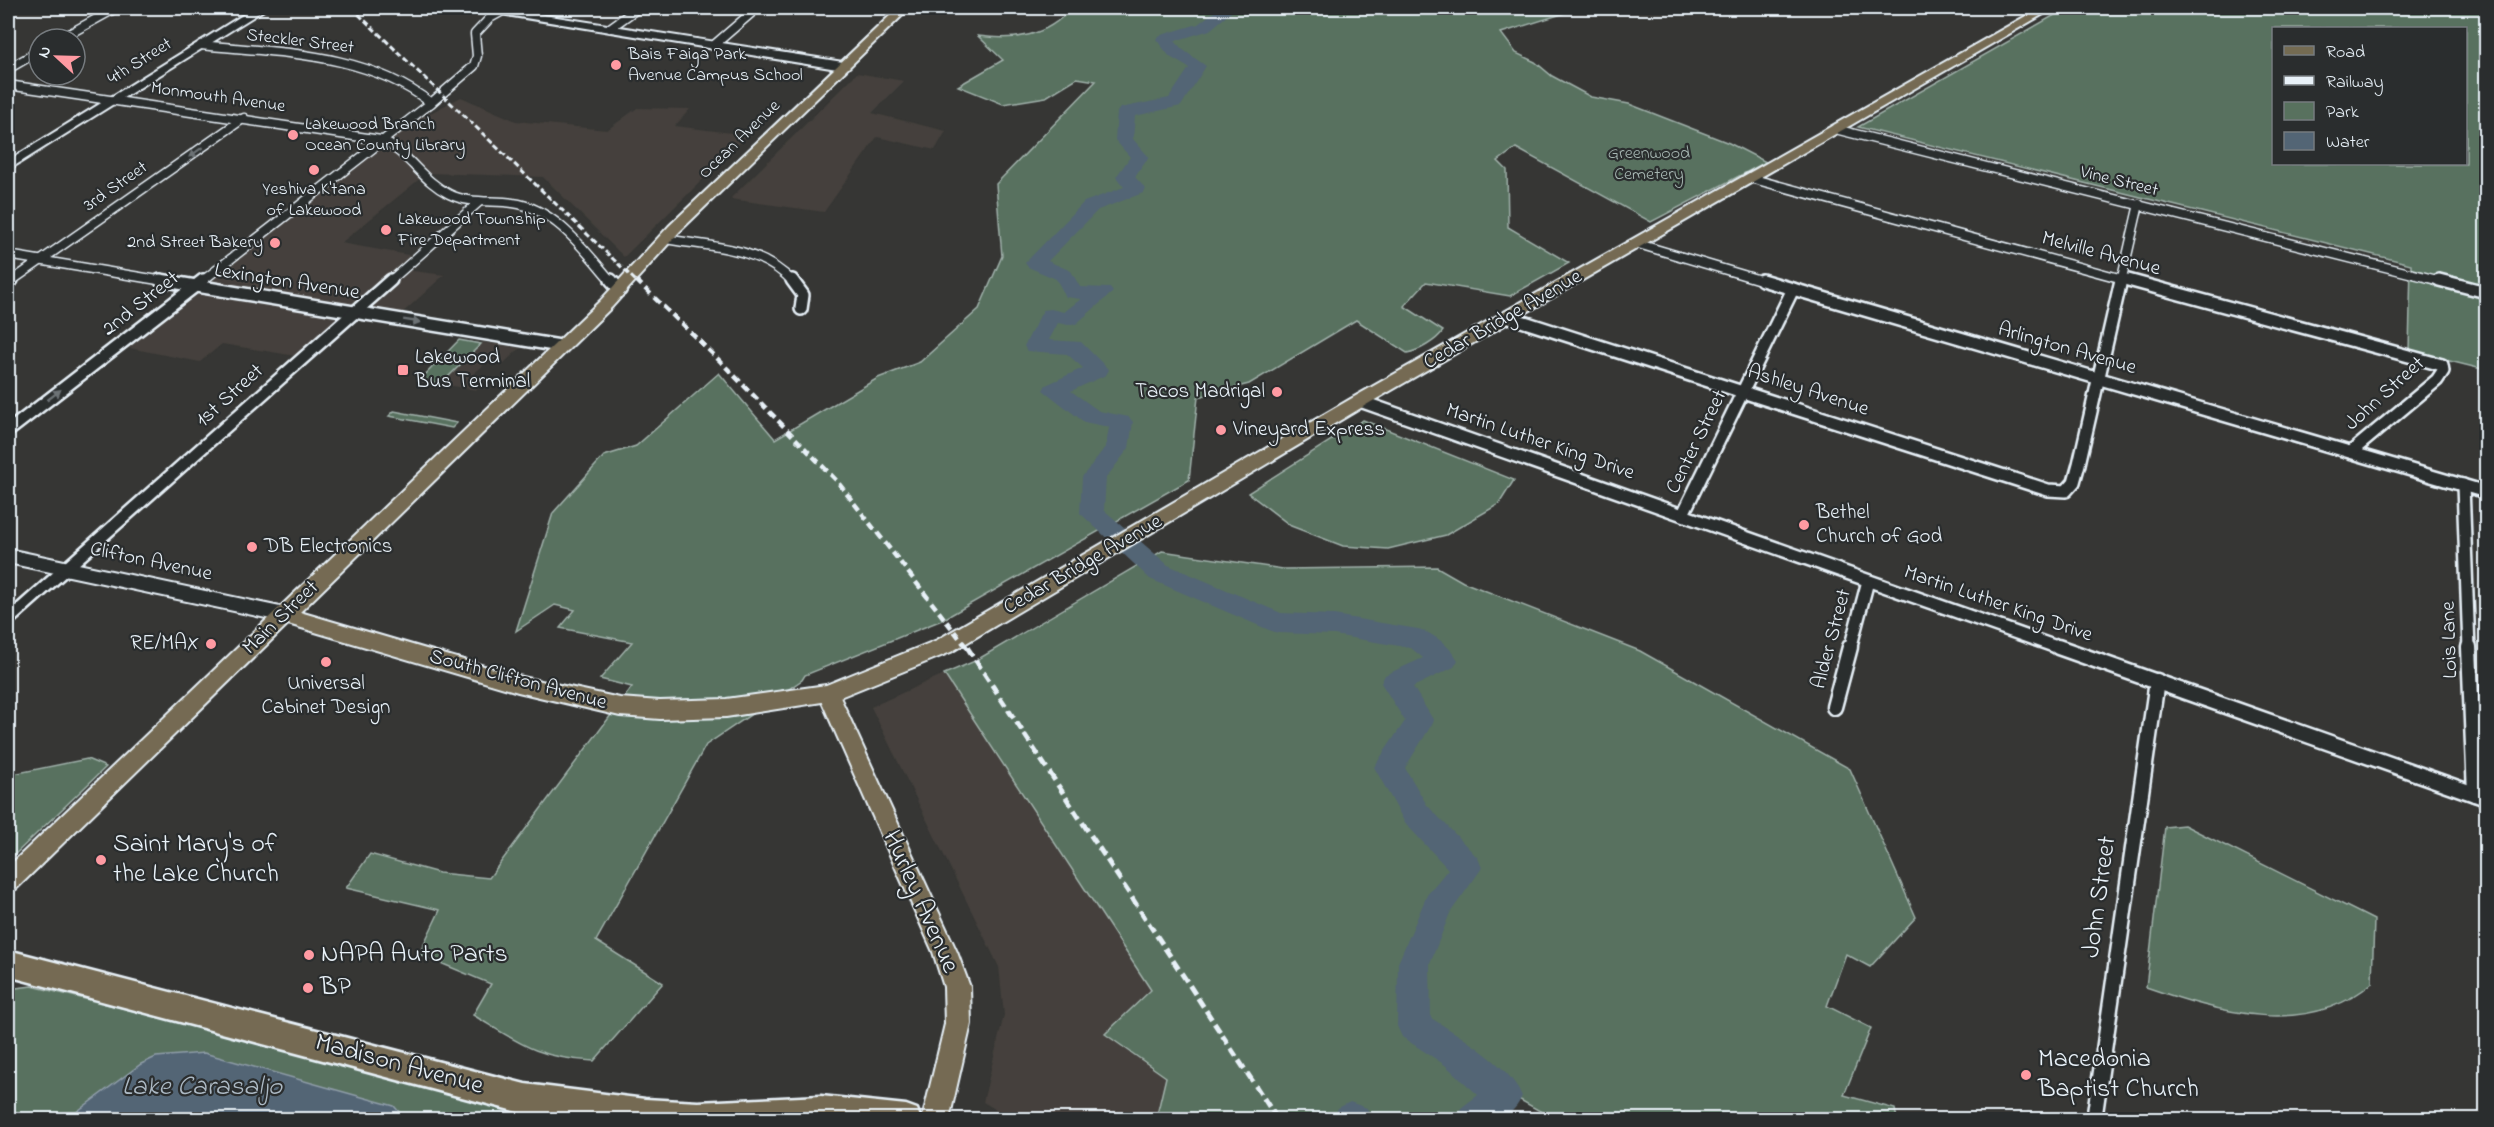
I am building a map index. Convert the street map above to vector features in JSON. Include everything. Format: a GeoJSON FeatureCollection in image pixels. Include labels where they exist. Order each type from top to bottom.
{"type":"FeatureCollection","features":[{"type":"Feature","properties":{"kind":"highway","name":"Madison Avenue"},"geometry":{"type":"LineString","coordinates":[[8,963],[525,1099],[645,1114],[698,1117],[821,1111],[906,1119]]}},
{"type":"Feature","properties":{"kind":"main road","name":"Ocean Avenue"},"geometry":{"type":"LineString","coordinates":[[626,284],[665,239],[904,8]]}},
{"type":"Feature","properties":{"kind":"main road","name":"Cedar Bridge Avenue"},"geometry":{"type":"LineString","coordinates":[[828,693],[923,657],[960,637],[1360,401],[2048,8]]}},
{"type":"Feature","properties":{"kind":"main road","name":"Main Street"},"geometry":{"type":"LineString","coordinates":[[8,882],[626,284]]}},
{"type":"Feature","properties":{"kind":"main road","name":"South Clifton Avenue"},"geometry":{"type":"LineString","coordinates":[[285,615],[518,684],[620,707],[660,710],[726,708],[828,693]]}},
{"type":"Feature","properties":{"kind":"main road","name":"Hurley Avenue"},"geometry":{"type":"LineString","coordinates":[[828,693],[945,952],[957,987],[958,1024],[935,1119]]}},
{"type":"Feature","properties":{"kind":"street"},"geometry":{"type":"LineString","coordinates":[[82,27],[116,8]]}},
{"type":"Feature","properties":{"kind":"street","name":"4th Street"},"geometry":{"type":"LineString","coordinates":[[8,166],[261,8]]}},
{"type":"Feature","properties":{"kind":"street"},"geometry":{"type":"LineString","coordinates":[[483,8],[505,9],[712,46],[843,66]]}},
{"type":"Feature","properties":{"kind":"street"},"geometry":{"type":"LineString","coordinates":[[610,28],[638,8]]}},
{"type":"Feature","properties":{"kind":"street"},"geometry":{"type":"LineString","coordinates":[[712,46],[757,8]]}},
{"type":"Feature","properties":{"kind":"street"},"geometry":{"type":"LineString","coordinates":[[381,140],[431,103],[474,66],[477,56],[475,34],[505,9]]}},
{"type":"Feature","properties":{"kind":"street","name":"Steckler Street"},"geometry":{"type":"LineString","coordinates":[[201,45],[361,65],[417,90],[431,103]]}},
{"type":"Feature","properties":{"kind":"street"},"geometry":{"type":"LineString","coordinates":[[8,69],[27,58]]}},
{"type":"Feature","properties":{"kind":"street","name":"Monmouth Avenue"},"geometry":{"type":"LineString","coordinates":[[8,85],[381,140],[398,146],[438,188],[459,199],[517,203],[541,213],[626,284]]}},
{"type":"Feature","properties":{"kind":"street","name":"3rd Street"},"geometry":{"type":"LineString","coordinates":[[8,283],[244,118]]}},
{"type":"Feature","properties":{"kind":"street","name":"Vine Street"},"geometry":{"type":"LineString","coordinates":[[1835,129],[2487,292]]}},
{"type":"Feature","properties":{"kind":"street","name":"2nd Street"},"geometry":{"type":"LineString","coordinates":[[8,431],[381,140]]}},
{"type":"Feature","properties":{"kind":"street","name":"Melville Avenue"},"geometry":{"type":"LineString","coordinates":[[1750,178],[2442,365]]}},
{"type":"Feature","properties":{"kind":"street","name":"1st Street"},"geometry":{"type":"LineString","coordinates":[[8,620],[480,202]]}},
{"type":"Feature","properties":{"kind":"street"},"geometry":{"type":"LineString","coordinates":[[2098,378],[2139,204]]}},
{"type":"Feature","properties":{"kind":"street"},"geometry":{"type":"LineString","coordinates":[[665,239],[754,254],[768,260],[797,285],[803,295],[801,309]]}},
{"type":"Feature","properties":{"kind":"street","name":"Arlington Avenue"},"geometry":{"type":"LineString","coordinates":[[1635,243],[2487,492]]}},
{"type":"Feature","properties":{"kind":"street","name":"Lexington Avenue"},"geometry":{"type":"LineString","coordinates":[[8,255],[561,346]]}},
{"type":"Feature","properties":{"kind":"street","name":"Center Street"},"geometry":{"type":"LineString","coordinates":[[1683,514],[1793,289]]}},
{"type":"Feature","properties":{"kind":"street","name":"Ashley Avenue"},"geometry":{"type":"LineString","coordinates":[[1509,317],[2048,490],[2066,491],[2074,482],[2098,378]]}},
{"type":"Feature","properties":{"kind":"street","name":"John Street"},"geometry":{"type":"LineString","coordinates":[[2351,452],[2437,380],[2443,371],[2442,365]]}},
{"type":"Feature","properties":{"kind":"street","name":"Martin Luther King Drive"},"geometry":{"type":"LineString","coordinates":[[1360,401],[2481,796]]}},
{"type":"Feature","properties":{"kind":"street","name":"Lois Lane"},"geometry":{"type":"LineString","coordinates":[[2463,485],[2481,796]]}},
{"type":"Feature","properties":{"kind":"street","name":"Clifton Avenue"},"geometry":{"type":"LineString","coordinates":[[8,556],[285,615]]}},
{"type":"Feature","properties":{"kind":"street","name":"Alder Street"},"geometry":{"type":"LineString","coordinates":[[1834,707],[1868,580]]}},
{"type":"Feature","properties":{"kind":"street","name":"John Street"},"geometry":{"type":"LineString","coordinates":[[2094,1119],[2134,828],[2157,681]]}},
{"type":"Feature","properties":{"kind":"shaded area"},"geometry":{"type":"Polygon","coordinates":[[[857,73],[904,81],[872,113],[946,131],[935,150],[877,137],[824,212],[730,199],[857,73]]]}},
{"type":"Feature","properties":{"kind":"shaded area"},"geometry":{"type":"Polygon","coordinates":[[[461,97],[516,121],[607,130],[637,108],[690,109],[675,126],[748,135],[624,257],[543,177],[427,173],[341,243],[420,257],[406,270],[444,275],[397,318],[359,312],[308,358],[222,344],[200,362],[114,345],[384,137],[461,97]]]}},
{"type":"Feature","properties":{"kind":"shaded area"},"geometry":{"type":"Polygon","coordinates":[[[483,342],[520,348],[504,363],[489,361],[472,375],[488,379],[476,390],[441,384],[483,342]]]}},
{"type":"Feature","properties":{"kind":"shaded area"},"geometry":{"type":"Polygon","coordinates":[[[944,674],[1151,990],[1166,1077],[1156,1119],[1012,1119],[983,1102],[1004,1015],[999,967],[871,707],[944,674]]]}},
{"type":"Feature","properties":{"kind":"green space","name":"Greenwood Cemetery"},"geometry":{"type":"Polygon","coordinates":[[[1071,8],[1581,8],[1501,33],[1516,53],[1535,62],[1552,76],[1591,97],[1629,104],[1729,143],[1766,162],[1651,222],[1516,148],[1498,161],[1507,170],[1508,227],[1569,263],[1510,296],[1426,282],[1404,306],[1443,331],[1422,348],[1407,353],[1356,320],[1249,384],[1198,397],[1189,480],[942,620],[805,675],[802,680],[706,745],[596,941],[663,983],[594,1061],[558,1057],[517,1042],[473,1015],[491,984],[419,954],[440,910],[346,888],[370,854],[439,873],[489,878],[632,687],[600,679],[632,642],[560,628],[575,610],[555,605],[516,631],[553,513],[604,456],[636,446],[719,373],[775,439],[878,378],[920,362],[979,309],[1002,256],[996,184],[1096,81],[1077,78],[1046,97],[1003,104],[958,86],[1003,60],[978,36],[1004,38],[1029,35],[1041,31],[1062,18],[1071,8]]]}},
{"type":"Feature","properties":{"kind":"green space"},"geometry":{"type":"Polygon","coordinates":[[[2067,8],[2486,8],[2486,370],[2409,351],[2411,264],[1858,127],[2067,8]]]}},
{"type":"Feature","properties":{"kind":"green space"},"geometry":{"type":"Polygon","coordinates":[[[459,340],[481,344],[441,384],[420,380],[459,340]]]}},
{"type":"Feature","properties":{"kind":"green space"},"geometry":{"type":"Polygon","coordinates":[[[394,411],[457,423],[452,428],[389,416],[394,411]]]}},
{"type":"Feature","properties":{"kind":"green space"},"geometry":{"type":"Polygon","coordinates":[[[1363,420],[1514,480],[1499,504],[1446,535],[1388,549],[1343,546],[1291,526],[1248,493],[1363,420]]]}},
{"type":"Feature","properties":{"kind":"green space"},"geometry":{"type":"Polygon","coordinates":[[[1162,551],[1283,569],[1437,567],[1463,582],[1640,651],[1850,769],[1916,917],[1870,967],[1846,954],[1827,1006],[1871,1028],[1844,1095],[1895,1109],[1897,1119],[1554,1119],[1515,1097],[1495,1119],[1156,1119],[1166,1077],[1105,1034],[1151,990],[944,674],[975,661],[1162,551]]]}},
{"type":"Feature","properties":{"kind":"green space"},"geometry":{"type":"Polygon","coordinates":[[[87,759],[106,767],[8,861],[8,775],[87,759]]]}},
{"type":"Feature","properties":{"kind":"green space"},"geometry":{"type":"Polygon","coordinates":[[[2184,825],[2374,920],[2372,983],[2347,1000],[2319,1011],[2291,1015],[2262,1015],[2232,1011],[2203,1005],[2146,987],[2165,827],[2184,825]]]}},
{"type":"Feature","properties":{"kind":"green space"},"geometry":{"type":"Polygon","coordinates":[[[32,986],[574,1119],[8,1119],[8,989],[32,986]]]}},
{"type":"Feature","properties":{"kind":"water","name":"Lake Carasaljo"},"geometry":{"type":"Polygon","coordinates":[[[204,1053],[394,1106],[405,1119],[67,1119],[141,1064],[156,1057],[204,1053]]]}},
{"type":"Feature","properties":{"kind":"waterway"},"geometry":{"type":"LineString","coordinates":[[1228,8],[1204,27],[1164,39],[1176,53],[1198,66],[1175,102],[1126,112],[1124,140],[1140,157],[1125,177],[1136,189],[1091,206],[1035,263],[1064,275],[1073,293],[1103,292],[1068,319],[1051,315],[1035,346],[1073,347],[1098,370],[1054,390],[1092,417],[1121,422],[1117,448],[1094,477],[1092,513],[1159,572],[1278,623],[1334,625],[1418,639],[1444,660],[1395,683],[1420,721],[1389,767],[1416,814],[1467,868],[1438,905],[1414,963],[1414,1026],[1457,1053],[1505,1096],[1473,1120]]}},
{"type":"Feature","properties":{"kind":"waterway"},"geometry":{"type":"LineString","coordinates":[[1350,1120],[1355,1120]]}},
{"type":"Feature","properties":{"kind":"railway"},"geometry":{"type":"LineString","coordinates":[[352,8],[637,282]]}},
{"type":"Feature","properties":{"kind":"railway"},"geometry":{"type":"LineString","coordinates":[[636,280],[720,361],[836,480],[968,649]]}},
{"type":"Feature","properties":{"kind":"railway"},"geometry":{"type":"LineString","coordinates":[[967,647],[1278,1120]]}},
{"type":"Feature","properties":{"kind":"place","name":"Bais Faiga Park Avenue Campus School"},"geometry":{"type":"Point","coordinates":[616,65]}},
{"type":"Feature","properties":{"kind":"place","name":"Lakewood Branch Ocean County Library"},"geometry":{"type":"Point","coordinates":[293,135]}},
{"type":"Feature","properties":{"kind":"place","name":"Yeshiva K'tana of Lakewood"},"geometry":{"type":"Point","coordinates":[314,170]}},
{"type":"Feature","properties":{"kind":"place","name":"Lakewood Township Fire Department"},"geometry":{"type":"Point","coordinates":[386,230]}},
{"type":"Feature","properties":{"kind":"place","name":"2nd Street Bakery"},"geometry":{"type":"Point","coordinates":[275,243]}},
{"type":"Feature","properties":{"kind":"place","name":"Lakewood Bus Terminal"},"geometry":{"type":"Point","coordinates":[403,370]}},
{"type":"Feature","properties":{"kind":"place","name":"Tacos Madrigal"},"geometry":{"type":"Point","coordinates":[1277,392]}},
{"type":"Feature","properties":{"kind":"place","name":"Vineyard Express"},"geometry":{"type":"Point","coordinates":[1221,430]}},
{"type":"Feature","properties":{"kind":"place","name":"Bethel Church of God"},"geometry":{"type":"Point","coordinates":[1804,525]}},
{"type":"Feature","properties":{"kind":"place","name":"DB Electronics"},"geometry":{"type":"Point","coordinates":[252,547]}},
{"type":"Feature","properties":{"kind":"place","name":"RE/MAX"},"geometry":{"type":"Point","coordinates":[211,644]}},
{"type":"Feature","properties":{"kind":"place","name":"Universal Cabinet Design"},"geometry":{"type":"Point","coordinates":[326,662]}},
{"type":"Feature","properties":{"kind":"place","name":"Saint Mary's of the Lake Church"},"geometry":{"type":"Point","coordinates":[101,860]}},
{"type":"Feature","properties":{"kind":"place","name":"NAPA Auto Parts"},"geometry":{"type":"Point","coordinates":[309,955]}},
{"type":"Feature","properties":{"kind":"place","name":"BP"},"geometry":{"type":"Point","coordinates":[308,988]}},
{"type":"Feature","properties":{"kind":"place","name":"Macedonia Baptist Church"},"geometry":{"type":"Point","coordinates":[2026,1075]}}]}
